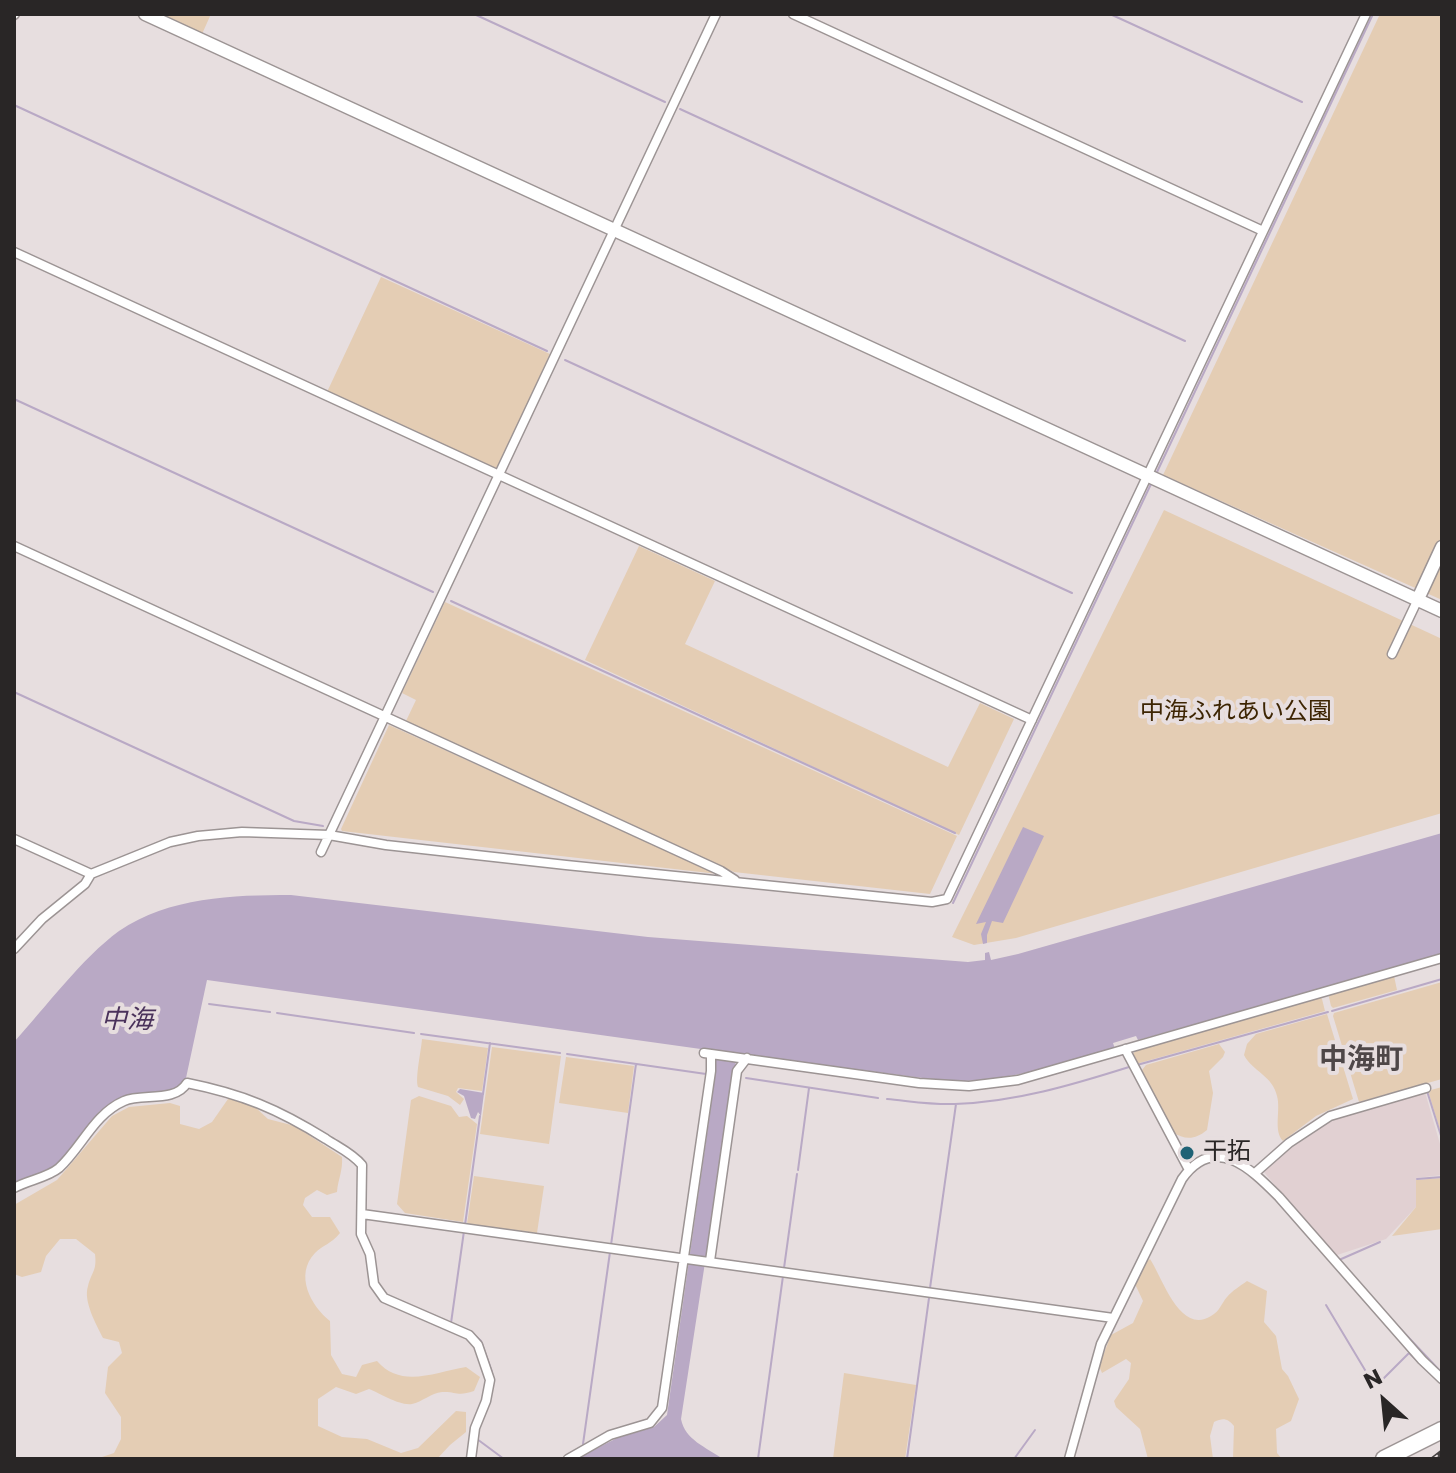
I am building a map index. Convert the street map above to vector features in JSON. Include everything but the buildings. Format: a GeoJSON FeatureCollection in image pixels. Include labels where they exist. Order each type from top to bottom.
{"type":"FeatureCollection","features":[{"type":"Feature","properties":{"kind":"highway"},"geometry":{"type":"LineString","coordinates":[[1384,1459],[1442,1430]]}},
{"type":"Feature","properties":{"kind":"street"},"geometry":{"type":"LineString","coordinates":[[145,14],[1442,611]]}},
{"type":"Feature","properties":{"kind":"street"},"geometry":{"type":"LineString","coordinates":[[321,852],[716,14]]}},
{"type":"Feature","properties":{"kind":"street"},"geometry":{"type":"LineString","coordinates":[[793,14],[1263,231]]}},
{"type":"Feature","properties":{"kind":"street"},"geometry":{"type":"LineString","coordinates":[[14,839],[91,874],[150,848],[198,836],[242,832],[329,835],[416,848],[932,902],[947,899],[1366,14]]}},
{"type":"Feature","properties":{"kind":"street"},"geometry":{"type":"LineString","coordinates":[[14,252],[1032,720]]}},
{"type":"Feature","properties":{"kind":"street"},"geometry":{"type":"LineString","coordinates":[[14,546],[737,881]]}},
{"type":"Feature","properties":{"kind":"street"},"geometry":{"type":"LineString","coordinates":[[1392,654],[1442,547]]}},
{"type":"Feature","properties":{"kind":"street"},"geometry":{"type":"LineString","coordinates":[[14,949],[42,919],[85,884],[91,874]]}},
{"type":"Feature","properties":{"kind":"street"},"geometry":{"type":"LineString","coordinates":[[568,1459],[610,1435],[650,1423],[659,1415],[669,1374],[686,1258],[711,1053],[919,1083],[969,1086],[1018,1080],[1442,958]]}},
{"type":"Feature","properties":{"kind":"street"},"geometry":{"type":"LineString","coordinates":[[1125,1049],[1189,1170]]}},
{"type":"Feature","properties":{"kind":"street"},"geometry":{"type":"LineString","coordinates":[[708,1261],[737,1071],[742,1058]]}},
{"type":"Feature","properties":{"kind":"street"},"geometry":{"type":"LineString","coordinates":[[14,1188],[61,1167],[101,1117],[120,1102],[177,1093],[187,1080],[231,1092],[295,1119],[353,1155],[363,1169],[361,1234],[370,1254],[377,1291],[384,1298],[469,1335],[478,1345],[490,1380],[486,1401],[475,1428],[471,1459]]}},
{"type":"Feature","properties":{"kind":"street"},"geometry":{"type":"LineString","coordinates":[[1255,1173],[1289,1143],[1325,1119],[1426,1088]]}},
{"type":"Feature","properties":{"kind":"street"},"geometry":{"type":"LineString","coordinates":[[1069,1459],[1096,1359],[1113,1318],[1189,1170],[1204,1160],[1221,1157],[1243,1164],[1255,1173],[1442,1379]]}},
{"type":"Feature","properties":{"kind":"street"},"geometry":{"type":"LineString","coordinates":[[362,1214],[1113,1318]]}},
{"type":"Feature","properties":{"kind":"shaded area"},"geometry":{"type":"Polygon","coordinates":[[[1425,1092],[1442,1151],[1442,1175],[1416,1178],[1416,1207],[1386,1239],[1334,1256],[1264,1172],[1295,1144],[1332,1119],[1425,1092]]]}},
{"type":"Feature","properties":{"kind":"green space"},"geometry":{"type":"Polygon","coordinates":[[[158,14],[211,14],[202,34],[158,14]]]}},
{"type":"Feature","properties":{"kind":"green space"},"geometry":{"type":"Polygon","coordinates":[[[1380,14],[1442,14],[1442,600],[1163,475],[1380,14]]]}},
{"type":"Feature","properties":{"kind":"green space"},"geometry":{"type":"Polygon","coordinates":[[[381,277],[550,354],[498,467],[493,468],[327,392],[381,277]]]}},
{"type":"Feature","properties":{"kind":"green space","name":"中海ふれあい公園"},"geometry":{"type":"Polygon","coordinates":[[[1164,510],[1442,639],[1442,813],[1016,938],[974,945],[952,937],[1164,510]]]}},
{"type":"Feature","properties":{"kind":"green space"},"geometry":{"type":"Polygon","coordinates":[[[639,546],[715,581],[685,644],[948,767],[980,703],[1014,719],[959,835],[585,660],[639,546]]]}},
{"type":"Feature","properties":{"kind":"green space"},"geometry":{"type":"Polygon","coordinates":[[[445,602],[957,836],[930,894],[734,872],[406,721],[416,700],[402,693],[445,602]]]}},
{"type":"Feature","properties":{"kind":"green space"},"geometry":{"type":"Polygon","coordinates":[[[389,725],[704,867],[718,874],[342,831],[389,725]]]}},
{"type":"Feature","properties":{"kind":"green space"},"geometry":{"type":"Polygon","coordinates":[[[1394,976],[1397,990],[1333,1008],[1331,1006],[1328,993],[1394,976]]]}},
{"type":"Feature","properties":{"kind":"green space"},"geometry":{"type":"Polygon","coordinates":[[[1442,982],[1442,1079],[1359,1102],[1334,1013],[1442,982]]]}},
{"type":"Feature","properties":{"kind":"green space"},"geometry":{"type":"Polygon","coordinates":[[[1319,996],[1325,1011],[1136,1064],[1132,1055],[1139,1047],[1319,996]]]}},
{"type":"Feature","properties":{"kind":"green space"},"geometry":{"type":"Polygon","coordinates":[[[1327,1014],[1353,1099],[1316,1116],[1283,1141],[1278,1132],[1275,1089],[1244,1055],[1247,1044],[1256,1034],[1327,1014]]]}},
{"type":"Feature","properties":{"kind":"green space"},"geometry":{"type":"Polygon","coordinates":[[[422,1039],[488,1048],[482,1091],[458,1088],[456,1092],[464,1099],[460,1105],[448,1096],[418,1087],[422,1039]]]}},
{"type":"Feature","properties":{"kind":"green space"},"geometry":{"type":"Polygon","coordinates":[[[1219,1044],[1225,1052],[1209,1071],[1213,1093],[1207,1130],[1194,1137],[1177,1135],[1172,1132],[1142,1070],[1146,1065],[1219,1044]]]}},
{"type":"Feature","properties":{"kind":"green space"},"geometry":{"type":"Polygon","coordinates":[[[492,1047],[561,1056],[549,1144],[480,1134],[492,1047]]]}},
{"type":"Feature","properties":{"kind":"green space"},"geometry":{"type":"Polygon","coordinates":[[[566,1057],[634,1066],[628,1113],[559,1103],[566,1057]]]}},
{"type":"Feature","properties":{"kind":"green space"},"geometry":{"type":"Polygon","coordinates":[[[1442,1087],[1442,1137],[1429,1094],[1431,1090],[1442,1087]]]}},
{"type":"Feature","properties":{"kind":"green space"},"geometry":{"type":"Polygon","coordinates":[[[419,1096],[451,1106],[459,1117],[467,1116],[477,1124],[463,1222],[405,1213],[397,1204],[411,1100],[419,1096]]]}},
{"type":"Feature","properties":{"kind":"green space"},"geometry":{"type":"Polygon","coordinates":[[[238,1098],[268,1119],[295,1126],[342,1157],[337,1192],[327,1195],[317,1190],[305,1198],[303,1205],[312,1217],[330,1217],[340,1233],[315,1253],[306,1271],[306,1280],[311,1299],[330,1321],[331,1355],[342,1374],[356,1377],[362,1365],[377,1361],[386,1370],[408,1377],[466,1367],[480,1377],[474,1391],[464,1394],[438,1393],[412,1404],[396,1401],[369,1389],[356,1394],[336,1387],[318,1399],[318,1426],[342,1437],[367,1439],[401,1453],[418,1448],[456,1411],[466,1412],[466,1432],[437,1459],[96,1459],[114,1453],[121,1439],[121,1417],[105,1393],[108,1367],[122,1353],[119,1342],[103,1338],[89,1305],[87,1292],[95,1268],[95,1254],[76,1239],[60,1239],[46,1256],[41,1272],[22,1277],[14,1274],[14,1205],[57,1180],[112,1116],[129,1107],[170,1103],[180,1106],[180,1124],[199,1129],[212,1122],[228,1099],[238,1098]]]}},
{"type":"Feature","properties":{"kind":"green space"},"geometry":{"type":"Polygon","coordinates":[[[474,1176],[544,1186],[537,1233],[467,1224],[474,1176]]]}},
{"type":"Feature","properties":{"kind":"green space"},"geometry":{"type":"Polygon","coordinates":[[[1442,1178],[1442,1229],[1392,1236],[1416,1207],[1416,1180],[1442,1178]]]}},
{"type":"Feature","properties":{"kind":"green space"},"geometry":{"type":"Polygon","coordinates":[[[1150,1259],[1174,1302],[1190,1318],[1200,1320],[1211,1316],[1229,1295],[1247,1281],[1267,1291],[1264,1322],[1276,1336],[1282,1369],[1299,1399],[1291,1421],[1276,1429],[1277,1453],[1282,1459],[1233,1459],[1234,1426],[1222,1419],[1214,1422],[1210,1436],[1213,1459],[1148,1459],[1140,1429],[1116,1407],[1114,1401],[1129,1379],[1131,1363],[1126,1359],[1102,1373],[1099,1366],[1111,1335],[1133,1323],[1143,1301],[1135,1284],[1143,1264],[1150,1259]]]}},
{"type":"Feature","properties":{"kind":"green space"},"geometry":{"type":"Polygon","coordinates":[[[844,1373],[916,1385],[905,1459],[833,1459],[844,1373]]]}},
{"type":"Feature","properties":{"kind":"water"},"geometry":{"type":"Polygon","coordinates":[[[1023,827],[1044,836],[1003,923],[992,921],[987,943],[983,944],[981,934],[986,922],[976,924],[1023,827]]]}},
{"type":"Feature","properties":{"kind":"water","name":"中海"},"geometry":{"type":"Polygon","coordinates":[[[1442,833],[1442,955],[1138,1040],[1136,1036],[1113,1043],[1115,1049],[1074,1061],[989,1079],[946,1081],[737,1054],[681,1419],[692,1438],[723,1459],[576,1459],[617,1438],[654,1427],[667,1415],[710,1113],[715,1051],[207,980],[186,1078],[179,1089],[100,1111],[54,1168],[14,1184],[14,1042],[105,942],[138,920],[180,905],[224,897],[291,895],[648,937],[968,962],[985,960],[985,953],[989,952],[991,960],[1018,954],[1442,833]]]}},
{"type":"Feature","properties":{"kind":"water"},"geometry":{"type":"Polygon","coordinates":[[[460,1089],[484,1093],[481,1116],[478,1112],[475,1119],[471,1118],[464,1096],[457,1092],[460,1089]]]}},
{"type":"Feature","properties":{"kind":"waterway"},"geometry":{"type":"LineString","coordinates":[[474,14],[665,102]]}},
{"type":"Feature","properties":{"kind":"waterway"},"geometry":{"type":"LineString","coordinates":[[1110,14],[1302,102]]}},
{"type":"Feature","properties":{"kind":"waterway"},"geometry":{"type":"LineString","coordinates":[[1157,472],[1373,14]]}},
{"type":"Feature","properties":{"kind":"waterway"},"geometry":{"type":"LineString","coordinates":[[14,105],[547,351]]}},
{"type":"Feature","properties":{"kind":"waterway"},"geometry":{"type":"LineString","coordinates":[[680,109],[1185,341]]}},
{"type":"Feature","properties":{"kind":"waterway"},"geometry":{"type":"LineString","coordinates":[[565,360],[1072,593]]}},
{"type":"Feature","properties":{"kind":"waterway"},"geometry":{"type":"LineString","coordinates":[[14,399],[433,592]]}},
{"type":"Feature","properties":{"kind":"waterway"},"geometry":{"type":"LineString","coordinates":[[953,903],[1151,484]]}},
{"type":"Feature","properties":{"kind":"waterway"},"geometry":{"type":"LineString","coordinates":[[451,601],[955,833]]}},
{"type":"Feature","properties":{"kind":"waterway"},"geometry":{"type":"LineString","coordinates":[[14,692],[294,821],[323,826]]}},
{"type":"Feature","properties":{"kind":"waterway"},"geometry":{"type":"LineString","coordinates":[[1332,1011],[1442,979]]}},
{"type":"Feature","properties":{"kind":"waterway"},"geometry":{"type":"LineString","coordinates":[[209,1004],[270,1012]]}},
{"type":"Feature","properties":{"kind":"waterway"},"geometry":{"type":"LineString","coordinates":[[1137,1065],[1328,1012]]}},
{"type":"Feature","properties":{"kind":"waterway"},"geometry":{"type":"LineString","coordinates":[[277,1013],[414,1033]]}},
{"type":"Feature","properties":{"kind":"waterway"},"geometry":{"type":"LineString","coordinates":[[421,1034],[560,1053]]}},
{"type":"Feature","properties":{"kind":"waterway"},"geometry":{"type":"LineString","coordinates":[[483,1094],[490,1043]]}},
{"type":"Feature","properties":{"kind":"waterway"},"geometry":{"type":"LineString","coordinates":[[567,1054],[706,1074]]}},
{"type":"Feature","properties":{"kind":"waterway"},"geometry":{"type":"LineString","coordinates":[[611,1245],[636,1064]]}},
{"type":"Feature","properties":{"kind":"waterway"},"geometry":{"type":"LineString","coordinates":[[887,1099],[977,1103],[1065,1086],[1129,1067]]}},
{"type":"Feature","properties":{"kind":"waterway"},"geometry":{"type":"LineString","coordinates":[[746,1078],[878,1098]]}},
{"type":"Feature","properties":{"kind":"waterway"},"geometry":{"type":"LineString","coordinates":[[798,1170],[809,1088]]}},
{"type":"Feature","properties":{"kind":"waterway"},"geometry":{"type":"LineString","coordinates":[[1427,1091],[1442,1139]]}},
{"type":"Feature","properties":{"kind":"waterway"},"geometry":{"type":"LineString","coordinates":[[930,1288],[956,1104]]}},
{"type":"Feature","properties":{"kind":"waterway"},"geometry":{"type":"LineString","coordinates":[[465,1225],[480,1116]]}},
{"type":"Feature","properties":{"kind":"waterway"},"geometry":{"type":"LineString","coordinates":[[784,1268],[797,1174]]}},
{"type":"Feature","properties":{"kind":"waterway"},"geometry":{"type":"LineString","coordinates":[[1417,1179],[1442,1177]]}},
{"type":"Feature","properties":{"kind":"waterway"},"geometry":{"type":"LineString","coordinates":[[451,1323],[464,1231]]}},
{"type":"Feature","properties":{"kind":"waterway"},"geometry":{"type":"LineString","coordinates":[[1339,1260],[1380,1242]]}},
{"type":"Feature","properties":{"kind":"waterway"},"geometry":{"type":"LineString","coordinates":[[583,1444],[610,1252]]}},
{"type":"Feature","properties":{"kind":"waterway"},"geometry":{"type":"LineString","coordinates":[[758,1459],[783,1276]]}},
{"type":"Feature","properties":{"kind":"waterway"},"geometry":{"type":"LineString","coordinates":[[907,1459],[929,1298]]}},
{"type":"Feature","properties":{"kind":"waterway"},"geometry":{"type":"LineString","coordinates":[[1326,1305],[1368,1375],[1380,1382],[1409,1353],[1442,1384]]}},
{"type":"Feature","properties":{"kind":"waterway"},"geometry":{"type":"LineString","coordinates":[[1393,1321],[1442,1373]]}},
{"type":"Feature","properties":{"kind":"waterway"},"geometry":{"type":"LineString","coordinates":[[472,1333],[481,1341],[492,1372]]}},
{"type":"Feature","properties":{"kind":"waterway"},"geometry":{"type":"LineString","coordinates":[[1014,1459],[1035,1430]]}},
{"type":"Feature","properties":{"kind":"waterway"},"geometry":{"type":"LineString","coordinates":[[477,1439],[504,1459]]}},
{"type":"Feature","properties":{"kind":"railway"},"geometry":{"type":"LineString","coordinates":[[1433,1459],[1442,1452]]}},
{"type":"Feature","properties":{"kind":"place","name":"干拓"},"geometry":{"type":"Point","coordinates":[1187,1153]}},
{"type":"Feature","properties":{"kind":"district","name":"中海町"},"geometry":{"type":"Point","coordinates":[1361,1061]}}]}
